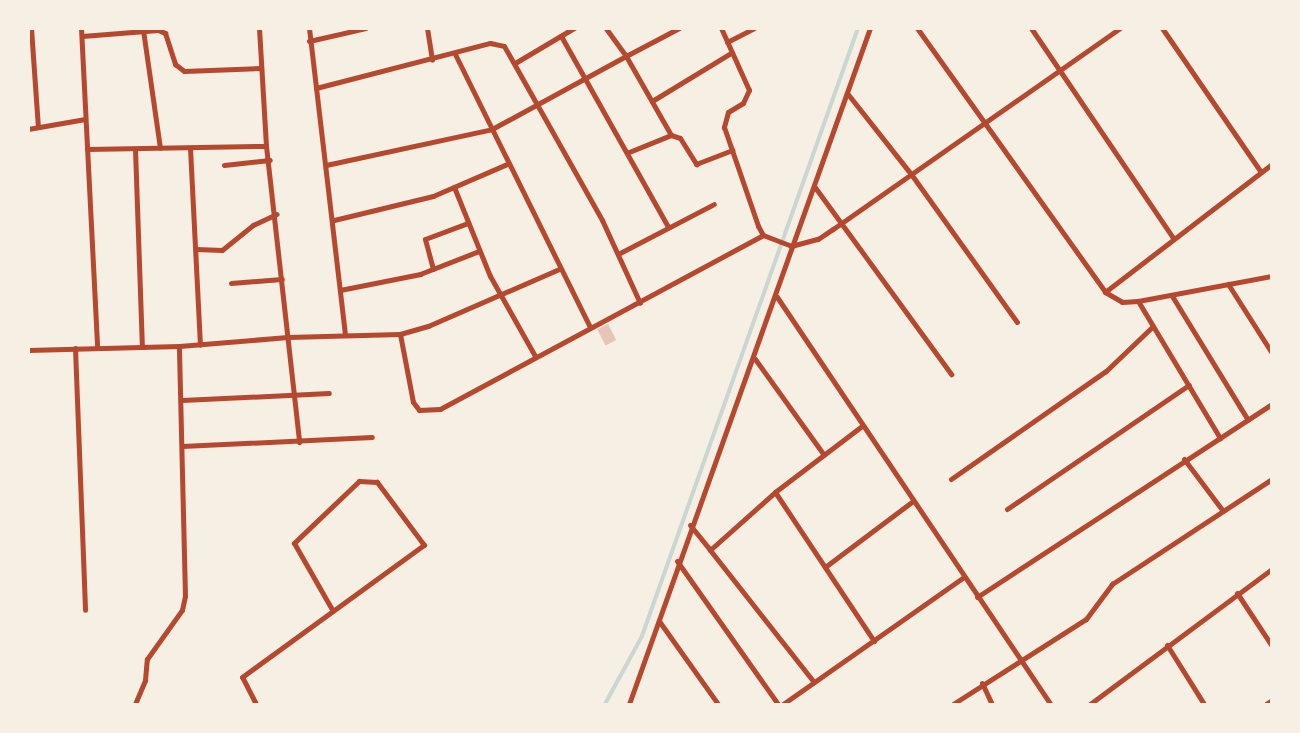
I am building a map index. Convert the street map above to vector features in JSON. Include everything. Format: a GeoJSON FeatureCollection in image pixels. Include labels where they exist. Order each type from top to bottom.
{"type":"FeatureCollection","features":[{"type":"Feature","properties":{"kind":"street"},"geometry":{"type":"LineString","coordinates":[[32,28],[38,127]]}},
{"type":"Feature","properties":{"kind":"street"},"geometry":{"type":"LineString","coordinates":[[81,28],[97,347]]}},
{"type":"Feature","properties":{"kind":"street"},"geometry":{"type":"LineString","coordinates":[[259,28],[266,146],[277,214],[299,442]]}},
{"type":"Feature","properties":{"kind":"street"},"geometry":{"type":"LineString","coordinates":[[309,28],[334,220],[345,335]]}},
{"type":"Feature","properties":{"kind":"street"},"geometry":{"type":"LineString","coordinates":[[309,41],[366,28]]}},
{"type":"Feature","properties":{"kind":"street"},"geometry":{"type":"LineString","coordinates":[[427,28],[432,60]]}},
{"type":"Feature","properties":{"kind":"street"},"geometry":{"type":"LineString","coordinates":[[515,63],[574,28]]}},
{"type":"Feature","properties":{"kind":"street"},"geometry":{"type":"LineString","coordinates":[[606,28],[626,56],[671,135]]}},
{"type":"Feature","properties":{"kind":"street"},"geometry":{"type":"LineString","coordinates":[[326,165],[492,129],[679,28]]}},
{"type":"Feature","properties":{"kind":"street"},"geometry":{"type":"LineString","coordinates":[[722,28],[726,42],[749,90],[749,96],[724,119],[732,150],[766,236],[791,246],[818,239],[1120,28]]}},
{"type":"Feature","properties":{"kind":"street"},"geometry":{"type":"LineString","coordinates":[[726,42],[754,28]]}},
{"type":"Feature","properties":{"kind":"street"},"geometry":{"type":"LineString","coordinates":[[629,705],[659,621],[677,561],[755,359],[777,297],[791,246],[870,28]]}},
{"type":"Feature","properties":{"kind":"street"},"geometry":{"type":"LineString","coordinates":[[917,28],[1105,292],[1122,302],[1138,302],[1272,276]]}},
{"type":"Feature","properties":{"kind":"street"},"geometry":{"type":"LineString","coordinates":[[1031,28],[1173,238]]}},
{"type":"Feature","properties":{"kind":"street"},"geometry":{"type":"LineString","coordinates":[[1162,28],[1261,172]]}},
{"type":"Feature","properties":{"kind":"street"},"geometry":{"type":"LineString","coordinates":[[81,36],[143,30],[165,33],[175,64],[184,70],[260,68]]}},
{"type":"Feature","properties":{"kind":"street"},"geometry":{"type":"LineString","coordinates":[[143,30],[160,148]]}},
{"type":"Feature","properties":{"kind":"street"},"geometry":{"type":"LineString","coordinates":[[561,36],[584,79],[629,152],[668,227]]}},
{"type":"Feature","properties":{"kind":"street"},"geometry":{"type":"LineString","coordinates":[[316,88],[498,42],[515,63],[536,106],[618,254],[640,303]]}},
{"type":"Feature","properties":{"kind":"street"},"geometry":{"type":"LineString","coordinates":[[652,101],[731,53]]}},
{"type":"Feature","properties":{"kind":"street"},"geometry":{"type":"LineString","coordinates":[[455,54],[507,164],[590,327]]}},
{"type":"Feature","properties":{"kind":"street"},"geometry":{"type":"LineString","coordinates":[[847,93],[911,174],[1017,322]]}},
{"type":"Feature","properties":{"kind":"street"},"geometry":{"type":"LineString","coordinates":[[28,129],[85,119]]}},
{"type":"Feature","properties":{"kind":"street"},"geometry":{"type":"LineString","coordinates":[[629,152],[671,135],[680,138],[696,164],[732,150]]}},
{"type":"Feature","properties":{"kind":"street"},"geometry":{"type":"LineString","coordinates":[[87,149],[266,146]]}},
{"type":"Feature","properties":{"kind":"street"},"geometry":{"type":"LineString","coordinates":[[190,148],[200,345]]}},
{"type":"Feature","properties":{"kind":"street"},"geometry":{"type":"LineString","coordinates":[[135,149],[142,347]]}},
{"type":"Feature","properties":{"kind":"street"},"geometry":{"type":"LineString","coordinates":[[224,165],[270,160]]}},
{"type":"Feature","properties":{"kind":"street"},"geometry":{"type":"LineString","coordinates":[[334,220],[454,187],[507,164]]}},
{"type":"Feature","properties":{"kind":"street"},"geometry":{"type":"LineString","coordinates":[[1105,292],[1272,164]]}},
{"type":"Feature","properties":{"kind":"street"},"geometry":{"type":"LineString","coordinates":[[814,186],[951,374]]}},
{"type":"Feature","properties":{"kind":"street"},"geometry":{"type":"LineString","coordinates":[[454,187],[479,250],[501,296],[535,356]]}},
{"type":"Feature","properties":{"kind":"street"},"geometry":{"type":"LineString","coordinates":[[618,254],[714,204]]}},
{"type":"Feature","properties":{"kind":"street"},"geometry":{"type":"LineString","coordinates":[[195,249],[222,250],[253,225],[277,214]]}},
{"type":"Feature","properties":{"kind":"street"},"geometry":{"type":"LineString","coordinates":[[433,269],[425,239],[468,223]]}},
{"type":"Feature","properties":{"kind":"street"},"geometry":{"type":"LineString","coordinates":[[400,334],[413,402],[428,412],[766,236]]}},
{"type":"Feature","properties":{"kind":"street"},"geometry":{"type":"LineString","coordinates":[[340,290],[433,269],[479,250]]}},
{"type":"Feature","properties":{"kind":"street"},"geometry":{"type":"LineString","coordinates":[[28,350],[179,346],[288,337],[400,334],[501,296],[559,269]]}},
{"type":"Feature","properties":{"kind":"street"},"geometry":{"type":"LineString","coordinates":[[231,283],[282,279]]}},
{"type":"Feature","properties":{"kind":"street"},"geometry":{"type":"LineString","coordinates":[[1228,284],[1272,353]]}},
{"type":"Feature","properties":{"kind":"street"},"geometry":{"type":"LineString","coordinates":[[1172,296],[1248,420]]}},
{"type":"Feature","properties":{"kind":"street"},"geometry":{"type":"LineString","coordinates":[[777,297],[1051,705]]}},
{"type":"Feature","properties":{"kind":"street"},"geometry":{"type":"LineString","coordinates":[[1138,302],[1220,438]]}},
{"type":"Feature","properties":{"kind":"street"},"geometry":{"type":"LineString","coordinates":[[951,479],[1106,371],[1152,327]]}},
{"type":"Feature","properties":{"kind":"street"},"geometry":{"type":"LineString","coordinates":[[135,704],[146,680],[147,659],[182,610],[185,596],[179,346]]}},
{"type":"Feature","properties":{"kind":"street"},"geometry":{"type":"LineString","coordinates":[[75,348],[85,610]]}},
{"type":"Feature","properties":{"kind":"street"},"geometry":{"type":"LineString","coordinates":[[755,359],[824,455]]}},
{"type":"Feature","properties":{"kind":"street"},"geometry":{"type":"LineString","coordinates":[[1007,509],[1189,385]]}},
{"type":"Feature","properties":{"kind":"street"},"geometry":{"type":"LineString","coordinates":[[182,400],[329,393]]}},
{"type":"Feature","properties":{"kind":"street"},"geometry":{"type":"LineString","coordinates":[[977,597],[1184,459],[1272,404]]}},
{"type":"Feature","properties":{"kind":"street"},"geometry":{"type":"LineString","coordinates":[[710,550],[774,492],[862,426]]}},
{"type":"Feature","properties":{"kind":"street"},"geometry":{"type":"LineString","coordinates":[[183,446],[372,437]]}},
{"type":"Feature","properties":{"kind":"street"},"geometry":{"type":"LineString","coordinates":[[1184,459],[1223,511]]}},
{"type":"Feature","properties":{"kind":"street"},"geometry":{"type":"LineString","coordinates":[[953,705],[982,683],[1086,619],[1112,584],[1272,479]]}},
{"type":"Feature","properties":{"kind":"street"},"geometry":{"type":"LineString","coordinates":[[255,705],[243,677],[424,545],[377,482],[359,481],[294,543],[333,611]]}},
{"type":"Feature","properties":{"kind":"street"},"geometry":{"type":"LineString","coordinates":[[774,492],[874,641]]}},
{"type":"Feature","properties":{"kind":"street"},"geometry":{"type":"LineString","coordinates":[[825,567],[913,501]]}},
{"type":"Feature","properties":{"kind":"street"},"geometry":{"type":"LineString","coordinates":[[690,525],[814,682]]}},
{"type":"Feature","properties":{"kind":"street"},"geometry":{"type":"LineString","coordinates":[[677,561],[780,705],[964,577]]}},
{"type":"Feature","properties":{"kind":"street"},"geometry":{"type":"LineString","coordinates":[[1090,705],[1237,593],[1272,570]]}},
{"type":"Feature","properties":{"kind":"street"},"geometry":{"type":"LineString","coordinates":[[1237,593],[1272,646]]}},
{"type":"Feature","properties":{"kind":"street"},"geometry":{"type":"LineString","coordinates":[[659,621],[718,705]]}},
{"type":"Feature","properties":{"kind":"street"},"geometry":{"type":"LineString","coordinates":[[1167,645],[1204,705]]}},
{"type":"Feature","properties":{"kind":"street"},"geometry":{"type":"LineString","coordinates":[[982,683],[992,705]]}},
{"type":"Feature","properties":{"kind":"street"},"geometry":{"type":"LineString","coordinates":[[1266,705],[1272,700]]}},
{"type":"Feature","properties":{"kind":"building"},"geometry":{"type":"Polygon","coordinates":[[[608,324],[616,340],[605,345],[597,329],[608,324]]]}},
{"type":"Feature","properties":{"kind":"waterway"},"geometry":{"type":"LineString","coordinates":[[605,704],[642,636],[858,28]]}}]}
